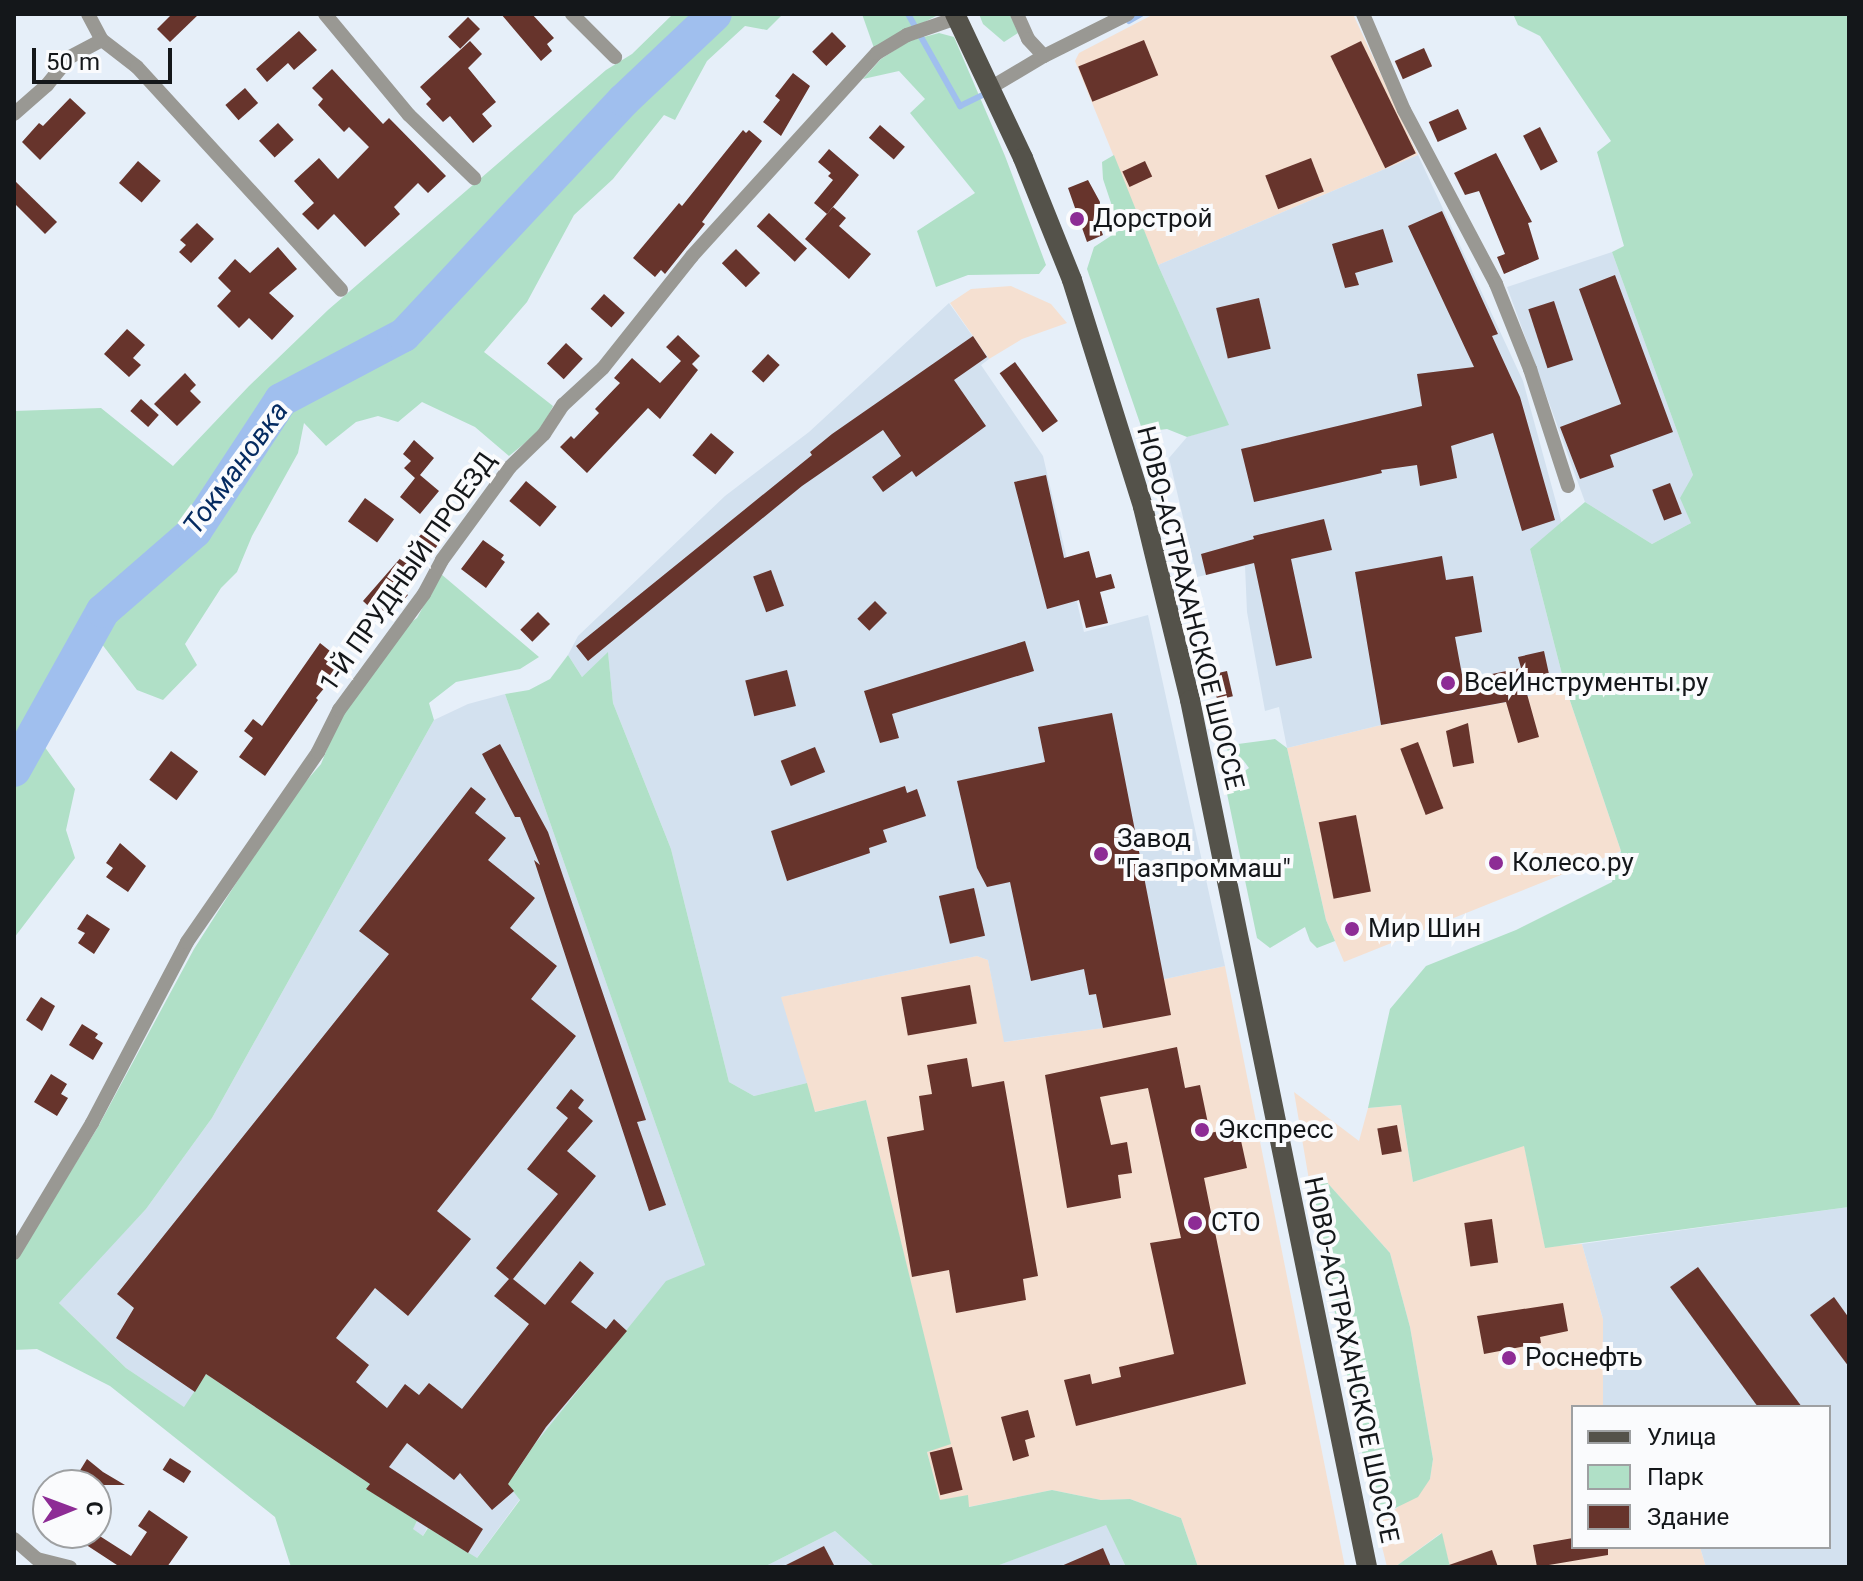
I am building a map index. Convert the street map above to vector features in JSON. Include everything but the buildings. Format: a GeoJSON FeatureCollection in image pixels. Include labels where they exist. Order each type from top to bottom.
{"type":"FeatureCollection","features":[{"type":"Feature","properties":{"kind":"main road","name":"НОВО-АСТРАХАНСКОЕ ШОССЕ"},"geometry":{"type":"LineString","coordinates":[[956,16],[1023,158],[1072,280],[1143,507],[1190,700],[1367,1567]]}},
{"type":"Feature","properties":{"kind":"street"},"geometry":{"type":"LineString","coordinates":[[88,14],[102,40],[137,67],[341,290]]}},
{"type":"Feature","properties":{"kind":"street"},"geometry":{"type":"LineString","coordinates":[[325,14],[409,115],[474,178]]}},
{"type":"Feature","properties":{"kind":"street"},"geometry":{"type":"LineString","coordinates":[[572,14],[615,57]]}},
{"type":"Feature","properties":{"kind":"street"},"geometry":{"type":"LineString","coordinates":[[1017,14],[1028,39],[1044,56]]}},
{"type":"Feature","properties":{"kind":"street"},"geometry":{"type":"LineString","coordinates":[[990,88],[1044,56],[1128,14]]}},
{"type":"Feature","properties":{"kind":"street"},"geometry":{"type":"LineString","coordinates":[[1363,14],[1404,110],[1496,284],[1530,369],[1568,486]]}},
{"type":"Feature","properties":{"kind":"street","name":"1-Й ПРУДНЫЙ ПРОЕЗД"},"geometry":{"type":"LineString","coordinates":[[14,1253],[92,1123],[187,942],[318,752],[339,710],[424,594],[442,560],[510,467],[544,434],[563,405],[603,368],[692,256],[877,53],[907,35],[956,16]]}},
{"type":"Feature","properties":{"kind":"street"},"geometry":{"type":"LineString","coordinates":[[14,114],[47,85],[70,57],[102,40]]}},
{"type":"Feature","properties":{"kind":"street"},"geometry":{"type":"LineString","coordinates":[[14,1539],[36,1563],[70,1567]]}},
{"type":"Feature","properties":{"kind":"shaded area"},"geometry":{"type":"Polygon","coordinates":[[[1154,14],[1353,14],[1418,155],[1158,265],[1075,61],[1079,53],[1154,14]]]}},
{"type":"Feature","properties":{"kind":"shaded area"},"geometry":{"type":"Polygon","coordinates":[[[1418,155],[1523,381],[1562,524],[1530,549],[1565,686],[1507,702],[1381,725],[1287,748],[1279,707],[1265,711],[1247,612],[1245,566],[1197,577],[1169,458],[1187,437],[1228,424],[1158,265],[1418,155]]]}},
{"type":"Feature","properties":{"kind":"shaded area"},"geometry":{"type":"Polygon","coordinates":[[[1612,252],[1693,475],[1691,523],[1652,544],[1585,502],[1507,287],[1612,252]]]}},
{"type":"Feature","properties":{"kind":"shaded area"},"geometry":{"type":"Polygon","coordinates":[[[1011,286],[1051,304],[1067,323],[1022,339],[989,359],[950,303],[971,289],[1011,286]]]}},
{"type":"Feature","properties":{"kind":"shaded area"},"geometry":{"type":"Polygon","coordinates":[[[949,303],[989,359],[981,365],[1043,456],[1084,632],[1148,615],[1225,966],[1096,994],[1103,1028],[1004,1042],[988,960],[977,956],[781,997],[807,1083],[754,1096],[729,1082],[671,849],[613,703],[608,653],[582,677],[568,655],[578,636],[725,496],[809,432],[949,303]]]}},
{"type":"Feature","properties":{"kind":"shaded area"},"geometry":{"type":"Polygon","coordinates":[[[1565,686],[1621,851],[1344,962],[1326,920],[1287,748],[1381,725],[1507,702],[1565,686]]]}},
{"type":"Feature","properties":{"kind":"shaded area"},"geometry":{"type":"Polygon","coordinates":[[[505,694],[705,1265],[666,1282],[534,1445],[515,1474],[506,1480],[520,1499],[476,1559],[427,1528],[423,1536],[412,1529],[417,1522],[366,1489],[369,1484],[207,1374],[185,1408],[126,1368],[58,1302],[146,1209],[212,1118],[434,720],[468,704],[505,694]]]}},
{"type":"Feature","properties":{"kind":"shaded area"},"geometry":{"type":"Polygon","coordinates":[[[977,956],[988,960],[1005,1042],[1102,1028],[1096,994],[1225,966],[1345,1567],[1198,1567],[1181,1518],[1130,1499],[1101,1500],[1052,1490],[968,1507],[967,1496],[940,1501],[927,1452],[950,1443],[866,1100],[814,1112],[780,997],[977,956]]]}},
{"type":"Feature","properties":{"kind":"shaded area","name":"Роснефть"},"geometry":{"type":"Polygon","coordinates":[[[1294,1092],[1359,1141],[1368,1108],[1401,1105],[1413,1182],[1524,1145],[1545,1247],[1582,1244],[1603,1319],[1603,1405],[1571,1405],[1571,1549],[1701,1549],[1706,1567],[1450,1567],[1441,1533],[1395,1567],[1387,1567],[1375,1518],[1390,1514],[1430,1479],[1433,1459],[1410,1327],[1390,1253],[1324,1179],[1309,1180],[1294,1092]]]}},
{"type":"Feature","properties":{"kind":"shaded area"},"geometry":{"type":"Polygon","coordinates":[[[1849,1207],[1849,1567],[1706,1567],[1701,1549],[1831,1549],[1831,1405],[1603,1405],[1603,1319],[1582,1244],[1849,1207]]]}},
{"type":"Feature","properties":{"kind":"shaded area"},"geometry":{"type":"Polygon","coordinates":[[[1106,1524],[1126,1567],[994,1567],[1106,1524]]]}},
{"type":"Feature","properties":{"kind":"shaded area"},"geometry":{"type":"Polygon","coordinates":[[[835,1531],[875,1567],[764,1567],[835,1531]]]}},
{"type":"Feature","properties":{"kind":"green space"},"geometry":{"type":"Polygon","coordinates":[[[673,14],[783,14],[767,30],[745,26],[707,61],[675,120],[664,115],[613,179],[574,215],[527,302],[484,352],[553,406],[541,430],[509,456],[475,427],[422,402],[398,422],[378,416],[356,422],[326,446],[304,423],[298,453],[252,536],[237,572],[221,588],[185,644],[197,665],[163,700],[137,690],[98,639],[39,739],[75,789],[66,830],[75,858],[14,938],[14,411],[101,408],[173,466],[249,386],[328,310],[606,70],[632,54],[673,14]]]}},
{"type":"Feature","properties":{"kind":"green space"},"geometry":{"type":"Polygon","coordinates":[[[862,14],[940,14],[874,48],[862,14]]]}},
{"type":"Feature","properties":{"kind":"green space"},"geometry":{"type":"Polygon","coordinates":[[[979,14],[1010,14],[1018,33],[1004,42],[983,24],[979,14]]]}},
{"type":"Feature","properties":{"kind":"green space"},"geometry":{"type":"Polygon","coordinates":[[[1513,14],[1849,14],[1849,1207],[1545,1248],[1524,1146],[1413,1182],[1401,1105],[1368,1108],[1390,1009],[1426,966],[1516,930],[1612,882],[1621,851],[1565,686],[1530,549],[1585,502],[1652,544],[1691,523],[1680,498],[1693,475],[1612,252],[1624,246],[1597,152],[1611,141],[1540,36],[1518,25],[1513,14]]]}},
{"type":"Feature","properties":{"kind":"green space"},"geometry":{"type":"Polygon","coordinates":[[[939,33],[954,37],[1005,156],[1046,265],[1039,274],[968,275],[936,287],[917,231],[975,193],[910,113],[925,99],[899,71],[863,79],[881,59],[909,41],[939,33]]]}},
{"type":"Feature","properties":{"kind":"green space"},"geometry":{"type":"Polygon","coordinates":[[[1114,155],[1158,265],[1229,425],[1187,437],[1167,429],[1143,432],[1087,269],[1094,247],[1120,230],[1103,179],[1102,162],[1114,155]]]}},
{"type":"Feature","properties":{"kind":"green space"},"geometry":{"type":"Polygon","coordinates":[[[441,574],[539,657],[520,669],[456,682],[429,703],[434,720],[212,1118],[146,1209],[59,1303],[126,1368],[184,1407],[206,1374],[370,1484],[367,1489],[417,1521],[413,1529],[423,1536],[428,1528],[477,1558],[520,1500],[505,1481],[515,1474],[534,1445],[666,1281],[705,1265],[505,694],[529,690],[550,679],[568,655],[582,677],[608,652],[613,703],[671,849],[729,1082],[754,1096],[807,1083],[815,1112],[866,1100],[951,1444],[927,1452],[940,1500],[968,1495],[969,1507],[1052,1490],[1101,1500],[1130,1499],[1181,1518],[1198,1567],[1126,1567],[1106,1525],[994,1567],[875,1567],[835,1531],[764,1567],[291,1567],[275,1517],[110,1386],[37,1349],[14,1350],[14,1263],[98,1127],[194,949],[288,802],[321,764],[336,727],[398,631],[417,618],[441,574]]]}},
{"type":"Feature","properties":{"kind":"green space"},"geometry":{"type":"Polygon","coordinates":[[[1275,739],[1287,748],[1326,920],[1335,941],[1317,948],[1310,941],[1305,927],[1270,948],[1257,938],[1225,784],[1249,768],[1243,760],[1230,757],[1227,749],[1238,744],[1275,739]]]}},
{"type":"Feature","properties":{"kind":"green space"},"geometry":{"type":"Polygon","coordinates":[[[1324,1179],[1390,1253],[1410,1327],[1433,1459],[1430,1479],[1418,1497],[1375,1518],[1309,1180],[1324,1179]]]}},
{"type":"Feature","properties":{"kind":"green space"},"geometry":{"type":"Polygon","coordinates":[[[1442,1533],[1450,1567],[1395,1567],[1442,1533]]]}},
{"type":"Feature","properties":{"kind":"waterway","name":"Токмановка"},"geometry":{"type":"LineString","coordinates":[[14,770],[103,611],[195,531],[281,400],[404,335],[624,100],[715,14]]}},
{"type":"Feature","properties":{"kind":"waterway"},"geometry":{"type":"LineString","coordinates":[[908,14],[960,106],[987,93]]}},
{"type":"Feature","properties":{"kind":"waterway"},"geometry":{"type":"LineString","coordinates":[[1129,21],[1141,14]]}},
{"type":"Feature","properties":{"kind":"place","name":"Дорстрой"},"geometry":{"type":"Point","coordinates":[1077,219]}},
{"type":"Feature","properties":{"kind":"place","name":"ВсеИнструменты.ру"},"geometry":{"type":"Point","coordinates":[1448,683]}},
{"type":"Feature","properties":{"kind":"place","name":"Завод \"Газпроммаш\""},"geometry":{"type":"Point","coordinates":[1101,854]}},
{"type":"Feature","properties":{"kind":"place","name":"Колесо.ру"},"geometry":{"type":"Point","coordinates":[1496,863]}},
{"type":"Feature","properties":{"kind":"place","name":"Мир Шин"},"geometry":{"type":"Point","coordinates":[1352,929]}},
{"type":"Feature","properties":{"kind":"place","name":"Экспресс"},"geometry":{"type":"Point","coordinates":[1202,1130]}},
{"type":"Feature","properties":{"kind":"place","name":"СТО"},"geometry":{"type":"Point","coordinates":[1195,1223]}},
{"type":"Feature","properties":{"kind":"place","name":"Роснефть"},"geometry":{"type":"Point","coordinates":[1509,1358]}}]}
